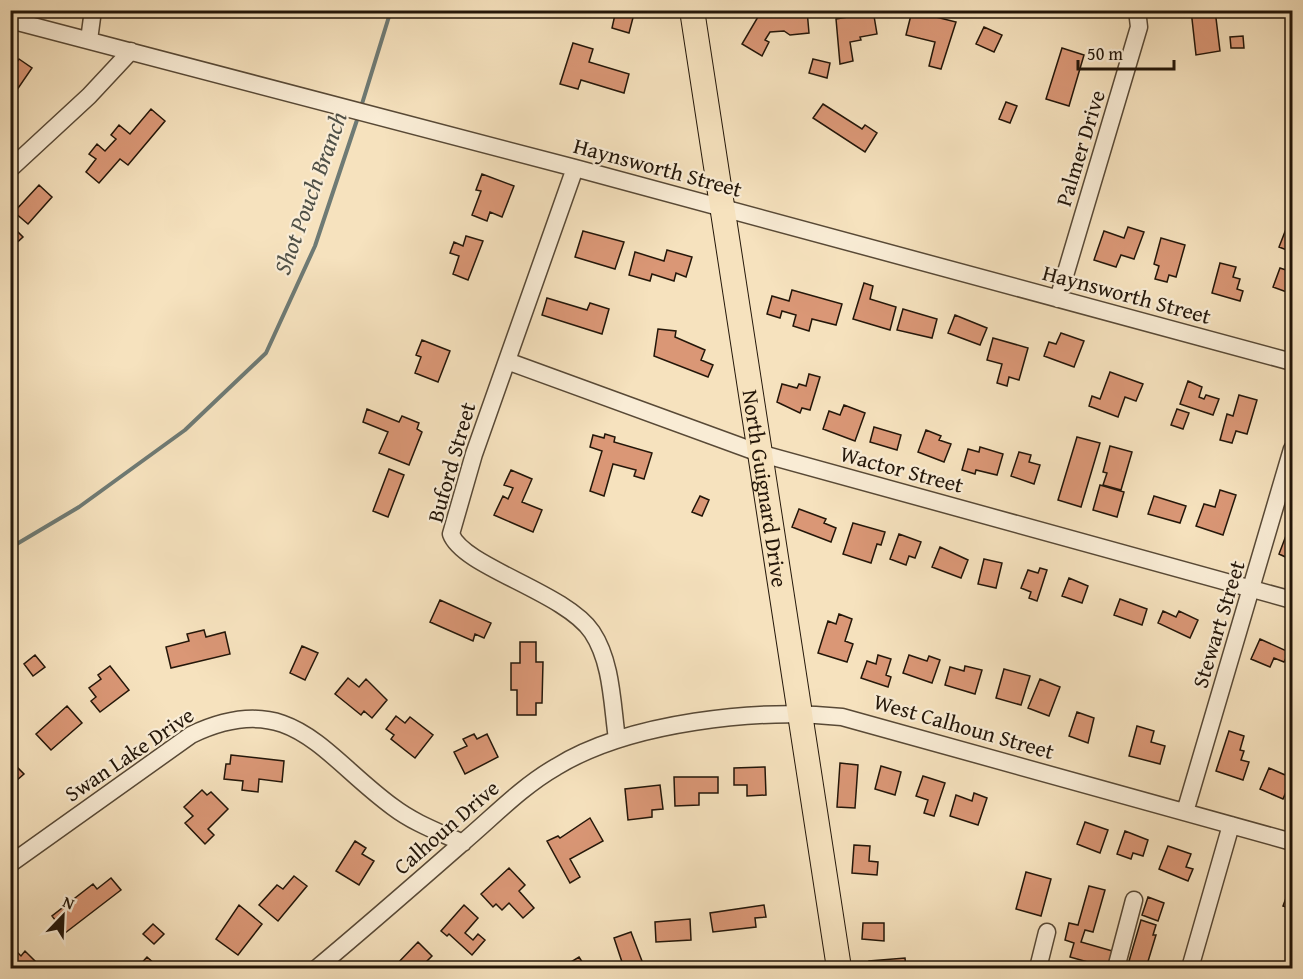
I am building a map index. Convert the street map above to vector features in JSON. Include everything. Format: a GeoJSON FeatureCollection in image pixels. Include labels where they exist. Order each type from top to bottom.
{"type":"FeatureCollection","features":[{"type":"Feature","properties":{"kind":"highway","name":"North Guignard Drive"},"geometry":{"type":"LineString","coordinates":[[692,10],[838,968]]}},
{"type":"Feature","properties":{"kind":"street"},"geometry":{"type":"LineString","coordinates":[[89,40],[93,10]]}},
{"type":"Feature","properties":{"kind":"street","name":"Palmer Drive"},"geometry":{"type":"LineString","coordinates":[[1058,299],[1139,27],[1140,18],[1137,10]]}},
{"type":"Feature","properties":{"kind":"street","name":"Haynsworth Street"},"geometry":{"type":"LineString","coordinates":[[10,20],[382,116],[1293,362]]}},
{"type":"Feature","properties":{"kind":"street"},"geometry":{"type":"LineString","coordinates":[[10,169],[89,96],[131,51]]}},
{"type":"Feature","properties":{"kind":"street","name":"Buford Street"},"geometry":{"type":"LineString","coordinates":[[575,168],[474,454],[451,534],[454,544],[484,563],[562,603],[587,625],[599,644],[607,668],[617,739]]}},
{"type":"Feature","properties":{"kind":"street","name":"Wactor Street"},"geometry":{"type":"LineString","coordinates":[[507,361],[759,453],[1293,600]]}},
{"type":"Feature","properties":{"kind":"street","name":"Stewart Street"},"geometry":{"type":"LineString","coordinates":[[1185,812],[1293,450]]}},
{"type":"Feature","properties":{"kind":"street","name":"West Calhoun Street"},"geometry":{"type":"LineString","coordinates":[[617,739],[682,725],[799,714],[862,721],[1293,842]]}},
{"type":"Feature","properties":{"kind":"street","name":"Swan Lake Drive"},"geometry":{"type":"LineString","coordinates":[[10,864],[191,735],[213,724],[248,718],[293,727],[310,736],[394,808],[416,822],[463,843]]}},
{"type":"Feature","properties":{"kind":"street","name":"Calhoun Drive"},"geometry":{"type":"LineString","coordinates":[[317,969],[555,767],[590,748],[617,739]]}},
{"type":"Feature","properties":{"kind":"street"},"geometry":{"type":"LineString","coordinates":[[1190,969],[1231,825]]}},
{"type":"Feature","properties":{"kind":"street"},"geometry":{"type":"LineString","coordinates":[[1116,969],[1134,900]]}},
{"type":"Feature","properties":{"kind":"street"},"geometry":{"type":"LineString","coordinates":[[1038,969],[1047,932]]}},
{"type":"Feature","properties":{"kind":"building"},"geometry":{"type":"Polygon","coordinates":[[[616,10],[635,10],[629,33],[612,28],[616,10]]]}},
{"type":"Feature","properties":{"kind":"building"},"geometry":{"type":"Polygon","coordinates":[[[762,10],[807,10],[809,33],[790,35],[784,31],[770,32],[765,40],[769,42],[762,56],[742,44],[762,10]]]}},
{"type":"Feature","properties":{"kind":"building"},"geometry":{"type":"Polygon","coordinates":[[[1191,10],[1215,10],[1220,51],[1196,55],[1191,10]]]}},
{"type":"Feature","properties":{"kind":"building"},"geometry":{"type":"Polygon","coordinates":[[[912,11],[956,22],[941,69],[929,66],[935,42],[906,35],[912,11]]]}},
{"type":"Feature","properties":{"kind":"building"},"geometry":{"type":"Polygon","coordinates":[[[866,14],[866,17],[874,16],[877,34],[860,37],[861,40],[850,42],[853,61],[840,64],[836,19],[866,14]]]}},
{"type":"Feature","properties":{"kind":"building"},"geometry":{"type":"Polygon","coordinates":[[[984,27],[1002,35],[994,52],[976,44],[984,27]]]}},
{"type":"Feature","properties":{"kind":"building"},"geometry":{"type":"Polygon","coordinates":[[[1243,36],[1244,48],[1231,48],[1230,37],[1243,36]]]}},
{"type":"Feature","properties":{"kind":"building"},"geometry":{"type":"Polygon","coordinates":[[[573,43],[593,49],[589,62],[629,74],[624,93],[581,80],[578,89],[560,84],[573,43]]]}},
{"type":"Feature","properties":{"kind":"building"},"geometry":{"type":"Polygon","coordinates":[[[1062,48],[1084,55],[1069,106],[1046,99],[1062,48]]]}},
{"type":"Feature","properties":{"kind":"building"},"geometry":{"type":"Polygon","coordinates":[[[19,59],[32,68],[10,100],[10,72],[19,59]]]}},
{"type":"Feature","properties":{"kind":"building"},"geometry":{"type":"Polygon","coordinates":[[[813,59],[830,63],[827,78],[809,73],[813,59]]]}},
{"type":"Feature","properties":{"kind":"building"},"geometry":{"type":"Polygon","coordinates":[[[1006,102],[1017,106],[1010,123],[999,119],[1006,102]]]}},
{"type":"Feature","properties":{"kind":"building"},"geometry":{"type":"Polygon","coordinates":[[[823,104],[862,129],[865,125],[877,133],[865,152],[813,118],[823,104]]]}},
{"type":"Feature","properties":{"kind":"building"},"geometry":{"type":"Polygon","coordinates":[[[151,109],[165,121],[128,165],[120,159],[99,183],[86,172],[96,159],[89,154],[97,144],[105,151],[116,139],[111,135],[119,125],[130,134],[151,109]]]}},
{"type":"Feature","properties":{"kind":"building"},"geometry":{"type":"Polygon","coordinates":[[[482,174],[514,186],[502,217],[490,212],[487,221],[472,215],[481,191],[476,190],[482,174]]]}},
{"type":"Feature","properties":{"kind":"building"},"geometry":{"type":"Polygon","coordinates":[[[39,185],[52,197],[28,224],[14,212],[39,185]]]}},
{"type":"Feature","properties":{"kind":"building"},"geometry":{"type":"Polygon","coordinates":[[[10,224],[23,237],[10,249],[10,224]]]}},
{"type":"Feature","properties":{"kind":"building"},"geometry":{"type":"Polygon","coordinates":[[[1288,224],[1292,225],[1292,252],[1279,247],[1288,224]]]}},
{"type":"Feature","properties":{"kind":"building"},"geometry":{"type":"Polygon","coordinates":[[[1128,227],[1144,232],[1134,259],[1121,255],[1116,267],[1094,260],[1104,231],[1124,238],[1128,227]]]}},
{"type":"Feature","properties":{"kind":"building"},"geometry":{"type":"Polygon","coordinates":[[[583,231],[624,242],[615,269],[575,257],[583,231]]]}},
{"type":"Feature","properties":{"kind":"building"},"geometry":{"type":"Polygon","coordinates":[[[466,236],[483,241],[468,280],[453,274],[459,256],[450,253],[454,242],[463,246],[466,236]]]}},
{"type":"Feature","properties":{"kind":"building"},"geometry":{"type":"Polygon","coordinates":[[[1161,238],[1185,245],[1176,277],[1169,275],[1167,282],[1155,279],[1159,266],[1154,264],[1161,238]]]}},
{"type":"Feature","properties":{"kind":"building"},"geometry":{"type":"Polygon","coordinates":[[[667,250],[692,257],[686,277],[676,273],[674,281],[652,274],[650,281],[629,275],[635,252],[664,261],[667,250]]]}},
{"type":"Feature","properties":{"kind":"building"},"geometry":{"type":"Polygon","coordinates":[[[1220,263],[1236,267],[1233,277],[1240,279],[1237,289],[1243,291],[1240,301],[1212,293],[1220,263]]]}},
{"type":"Feature","properties":{"kind":"building"},"geometry":{"type":"Polygon","coordinates":[[[1280,268],[1292,272],[1292,294],[1273,287],[1280,268]]]}},
{"type":"Feature","properties":{"kind":"building"},"geometry":{"type":"Polygon","coordinates":[[[864,283],[873,286],[870,299],[896,307],[890,330],[853,319],[864,283]]]}},
{"type":"Feature","properties":{"kind":"building"},"geometry":{"type":"Polygon","coordinates":[[[792,290],[842,304],[836,325],[812,319],[809,331],[793,326],[796,315],[782,311],[780,318],[767,314],[772,296],[789,301],[792,290]]]}},
{"type":"Feature","properties":{"kind":"building"},"geometry":{"type":"Polygon","coordinates":[[[547,298],[587,310],[590,303],[609,309],[602,334],[542,315],[547,298]]]}},
{"type":"Feature","properties":{"kind":"building"},"geometry":{"type":"Polygon","coordinates":[[[903,309],[937,319],[932,338],[897,330],[903,309]]]}},
{"type":"Feature","properties":{"kind":"building"},"geometry":{"type":"Polygon","coordinates":[[[955,315],[987,328],[980,345],[948,333],[955,315]]]}},
{"type":"Feature","properties":{"kind":"building"},"geometry":{"type":"Polygon","coordinates":[[[658,329],[676,331],[675,337],[705,350],[701,360],[713,365],[708,377],[654,356],[658,329]]]}},
{"type":"Feature","properties":{"kind":"building"},"geometry":{"type":"Polygon","coordinates":[[[1061,333],[1084,341],[1074,367],[1044,356],[1049,342],[1056,344],[1061,333]]]}},
{"type":"Feature","properties":{"kind":"building"},"geometry":{"type":"Polygon","coordinates":[[[993,338],[1028,348],[1019,380],[1009,377],[1007,386],[997,383],[1002,364],[987,360],[993,338]]]}},
{"type":"Feature","properties":{"kind":"building"},"geometry":{"type":"Polygon","coordinates":[[[422,340],[450,351],[438,382],[415,373],[421,357],[416,355],[422,340]]]}},
{"type":"Feature","properties":{"kind":"building"},"geometry":{"type":"Polygon","coordinates":[[[1110,372],[1143,384],[1136,401],[1125,397],[1118,417],[1089,406],[1092,396],[1100,399],[1110,372]]]}},
{"type":"Feature","properties":{"kind":"building"},"geometry":{"type":"Polygon","coordinates":[[[809,374],[820,377],[810,410],[802,408],[800,413],[777,402],[782,384],[797,388],[799,384],[806,386],[809,374]]]}},
{"type":"Feature","properties":{"kind":"building"},"geometry":{"type":"Polygon","coordinates":[[[1188,381],[1202,387],[1199,397],[1204,399],[1206,395],[1219,399],[1213,415],[1180,404],[1188,381]]]}},
{"type":"Feature","properties":{"kind":"building"},"geometry":{"type":"Polygon","coordinates":[[[1239,395],[1257,400],[1247,434],[1236,431],[1232,443],[1220,440],[1227,414],[1233,416],[1239,395]]]}},
{"type":"Feature","properties":{"kind":"building"},"geometry":{"type":"Polygon","coordinates":[[[844,405],[865,413],[855,441],[823,429],[829,411],[840,415],[844,405]]]}},
{"type":"Feature","properties":{"kind":"building"},"geometry":{"type":"Polygon","coordinates":[[[367,409],[399,422],[402,416],[419,423],[417,429],[422,432],[409,465],[379,453],[388,432],[363,422],[367,409]]]}},
{"type":"Feature","properties":{"kind":"building"},"geometry":{"type":"Polygon","coordinates":[[[1177,409],[1189,413],[1183,429],[1171,425],[1177,409]]]}},
{"type":"Feature","properties":{"kind":"building"},"geometry":{"type":"Polygon","coordinates":[[[874,427],[901,435],[897,450],[870,442],[874,427]]]}},
{"type":"Feature","properties":{"kind":"building"},"geometry":{"type":"Polygon","coordinates":[[[926,430],[941,436],[939,440],[951,444],[944,462],[918,452],[926,430]]]}},
{"type":"Feature","properties":{"kind":"building"},"geometry":{"type":"Polygon","coordinates":[[[605,434],[615,437],[614,442],[652,453],[644,479],[634,476],[636,470],[613,464],[604,496],[590,491],[602,451],[590,447],[593,435],[604,438],[605,434]]]}},
{"type":"Feature","properties":{"kind":"building"},"geometry":{"type":"Polygon","coordinates":[[[1077,437],[1100,443],[1081,507],[1058,500],[1077,437]]]}},
{"type":"Feature","properties":{"kind":"building"},"geometry":{"type":"Polygon","coordinates":[[[1110,446],[1132,452],[1121,490],[1103,485],[1107,473],[1103,472],[1110,446]]]}},
{"type":"Feature","properties":{"kind":"building"},"geometry":{"type":"Polygon","coordinates":[[[980,447],[1003,454],[997,475],[976,470],[975,474],[962,470],[968,449],[979,452],[980,447]]]}},
{"type":"Feature","properties":{"kind":"building"},"geometry":{"type":"Polygon","coordinates":[[[1019,452],[1031,455],[1029,462],[1040,465],[1034,484],[1011,476],[1019,452]]]}},
{"type":"Feature","properties":{"kind":"building"},"geometry":{"type":"Polygon","coordinates":[[[389,469],[404,475],[388,517],[373,511],[389,469]]]}},
{"type":"Feature","properties":{"kind":"building"},"geometry":{"type":"Polygon","coordinates":[[[511,470],[532,479],[522,502],[542,510],[533,532],[494,515],[503,496],[508,499],[513,488],[504,485],[511,470]]]}},
{"type":"Feature","properties":{"kind":"building"},"geometry":{"type":"Polygon","coordinates":[[[1100,485],[1124,492],[1117,517],[1093,510],[1100,485]]]}},
{"type":"Feature","properties":{"kind":"building"},"geometry":{"type":"Polygon","coordinates":[[[1220,490],[1236,495],[1223,535],[1196,526],[1204,504],[1215,507],[1220,490]]]}},
{"type":"Feature","properties":{"kind":"building"},"geometry":{"type":"Polygon","coordinates":[[[700,496],[709,500],[702,516],[692,512],[700,496]]]}},
{"type":"Feature","properties":{"kind":"building"},"geometry":{"type":"Polygon","coordinates":[[[1154,496],[1186,506],[1180,523],[1148,514],[1154,496]]]}},
{"type":"Feature","properties":{"kind":"building"},"geometry":{"type":"Polygon","coordinates":[[[799,509],[826,519],[824,523],[836,528],[831,542],[792,527],[799,509]]]}},
{"type":"Feature","properties":{"kind":"building"},"geometry":{"type":"Polygon","coordinates":[[[853,523],[885,532],[881,545],[877,544],[871,563],[843,554],[853,523]]]}},
{"type":"Feature","properties":{"kind":"building"},"geometry":{"type":"Polygon","coordinates":[[[1287,533],[1292,535],[1292,560],[1279,554],[1287,533]]]}},
{"type":"Feature","properties":{"kind":"building"},"geometry":{"type":"Polygon","coordinates":[[[899,534],[921,542],[915,558],[909,556],[906,565],[890,559],[899,534]]]}},
{"type":"Feature","properties":{"kind":"building"},"geometry":{"type":"Polygon","coordinates":[[[940,547],[968,560],[961,578],[932,567],[940,547]]]}},
{"type":"Feature","properties":{"kind":"building"},"geometry":{"type":"Polygon","coordinates":[[[984,559],[1002,563],[996,588],[978,584],[984,559]]]}},
{"type":"Feature","properties":{"kind":"building"},"geometry":{"type":"Polygon","coordinates":[[[1040,568],[1047,570],[1037,601],[1029,598],[1031,592],[1021,588],[1028,570],[1038,573],[1040,568]]]}},
{"type":"Feature","properties":{"kind":"building"},"geometry":{"type":"Polygon","coordinates":[[[1069,578],[1088,586],[1082,603],[1062,596],[1069,578]]]}},
{"type":"Feature","properties":{"kind":"building"},"geometry":{"type":"Polygon","coordinates":[[[1120,599],[1147,609],[1142,625],[1114,615],[1120,599]]]}},
{"type":"Feature","properties":{"kind":"building"},"geometry":{"type":"Polygon","coordinates":[[[440,600],[491,623],[484,638],[475,634],[473,641],[430,622],[440,600]]]}},
{"type":"Feature","properties":{"kind":"building"},"geometry":{"type":"Polygon","coordinates":[[[1163,611],[1176,617],[1179,611],[1198,620],[1190,638],[1158,623],[1163,611]]]}},
{"type":"Feature","properties":{"kind":"building"},"geometry":{"type":"Polygon","coordinates":[[[839,614],[852,619],[845,641],[853,644],[847,662],[818,653],[828,621],[836,624],[839,614]]]}},
{"type":"Feature","properties":{"kind":"building"},"geometry":{"type":"Polygon","coordinates":[[[204,630],[206,637],[225,632],[230,654],[171,668],[166,647],[189,641],[187,634],[204,630]]]}},
{"type":"Feature","properties":{"kind":"building"},"geometry":{"type":"Polygon","coordinates":[[[1260,639],[1289,652],[1284,662],[1274,658],[1270,667],[1251,659],[1260,639]]]}},
{"type":"Feature","properties":{"kind":"building"},"geometry":{"type":"Polygon","coordinates":[[[520,642],[536,642],[536,662],[543,662],[542,703],[536,703],[536,715],[517,715],[517,690],[511,690],[511,663],[520,663],[520,642]]]}},
{"type":"Feature","properties":{"kind":"building"},"geometry":{"type":"Polygon","coordinates":[[[302,646],[318,653],[305,680],[290,673],[302,646]]]}},
{"type":"Feature","properties":{"kind":"building"},"geometry":{"type":"Polygon","coordinates":[[[35,655],[45,667],[33,676],[24,664],[35,655]]]}},
{"type":"Feature","properties":{"kind":"building"},"geometry":{"type":"Polygon","coordinates":[[[878,655],[891,659],[886,675],[891,677],[888,687],[861,678],[867,661],[876,664],[878,655]]]}},
{"type":"Feature","properties":{"kind":"building"},"geometry":{"type":"Polygon","coordinates":[[[909,655],[927,661],[929,656],[940,660],[932,683],[903,673],[909,655]]]}},
{"type":"Feature","properties":{"kind":"building"},"geometry":{"type":"Polygon","coordinates":[[[110,666],[129,690],[100,712],[91,701],[96,697],[89,688],[101,679],[98,675],[110,666]]]}},
{"type":"Feature","properties":{"kind":"building"},"geometry":{"type":"Polygon","coordinates":[[[965,666],[982,670],[975,694],[945,685],[950,667],[964,671],[965,666]]]}},
{"type":"Feature","properties":{"kind":"building"},"geometry":{"type":"Polygon","coordinates":[[[1004,669],[1030,676],[1021,705],[996,698],[1004,669]]]}},
{"type":"Feature","properties":{"kind":"building"},"geometry":{"type":"Polygon","coordinates":[[[348,678],[359,687],[366,679],[387,700],[372,718],[364,711],[361,715],[335,694],[348,678]]]}},
{"type":"Feature","properties":{"kind":"building"},"geometry":{"type":"Polygon","coordinates":[[[1040,679],[1060,687],[1049,716],[1028,708],[1040,679]]]}},
{"type":"Feature","properties":{"kind":"building"},"geometry":{"type":"Polygon","coordinates":[[[67,706],[82,723],[51,750],[36,734],[67,706]]]}},
{"type":"Feature","properties":{"kind":"building"},"geometry":{"type":"Polygon","coordinates":[[[1077,712],[1094,718],[1088,743],[1069,736],[1077,712]]]}},
{"type":"Feature","properties":{"kind":"building"},"geometry":{"type":"Polygon","coordinates":[[[396,716],[405,723],[410,717],[433,735],[415,758],[391,739],[394,735],[386,729],[396,716]]]}},
{"type":"Feature","properties":{"kind":"building"},"geometry":{"type":"Polygon","coordinates":[[[1137,726],[1154,731],[1151,742],[1165,746],[1160,764],[1129,756],[1137,726]]]}},
{"type":"Feature","properties":{"kind":"building"},"geometry":{"type":"Polygon","coordinates":[[[1229,731],[1244,736],[1240,750],[1244,751],[1241,760],[1249,762],[1243,780],[1216,771],[1229,731]]]}},
{"type":"Feature","properties":{"kind":"building"},"geometry":{"type":"Polygon","coordinates":[[[474,734],[477,739],[487,734],[498,757],[465,774],[454,752],[467,746],[463,739],[474,734]]]}},
{"type":"Feature","properties":{"kind":"building"},"geometry":{"type":"Polygon","coordinates":[[[231,755],[284,761],[282,782],[259,779],[258,792],[242,790],[243,781],[224,779],[226,764],[230,764],[231,755]]]}},
{"type":"Feature","properties":{"kind":"building"},"geometry":{"type":"Polygon","coordinates":[[[10,760],[24,774],[10,786],[10,760]]]}},
{"type":"Feature","properties":{"kind":"building"},"geometry":{"type":"Polygon","coordinates":[[[840,763],[858,765],[855,808],[837,807],[840,763]]]}},
{"type":"Feature","properties":{"kind":"building"},"geometry":{"type":"Polygon","coordinates":[[[881,766],[901,772],[895,795],[875,789],[881,766]]]}},
{"type":"Feature","properties":{"kind":"building"},"geometry":{"type":"Polygon","coordinates":[[[765,767],[766,795],[747,796],[747,785],[734,785],[734,768],[765,767]]]}},
{"type":"Feature","properties":{"kind":"building"},"geometry":{"type":"Polygon","coordinates":[[[1269,768],[1292,778],[1283,799],[1260,789],[1269,768]]]}},
{"type":"Feature","properties":{"kind":"building"},"geometry":{"type":"Polygon","coordinates":[[[923,776],[945,783],[934,816],[924,813],[928,800],[916,796],[923,776]]]}},
{"type":"Feature","properties":{"kind":"building"},"geometry":{"type":"Polygon","coordinates":[[[674,777],[718,777],[718,793],[699,793],[699,805],[675,806],[674,777]]]}},
{"type":"Feature","properties":{"kind":"building"},"geometry":{"type":"Polygon","coordinates":[[[660,785],[663,809],[652,810],[652,817],[628,820],[625,789],[660,785]]]}},
{"type":"Feature","properties":{"kind":"building"},"geometry":{"type":"Polygon","coordinates":[[[202,790],[207,795],[211,792],[228,809],[208,829],[214,835],[205,844],[185,823],[193,816],[184,807],[202,790]]]}},
{"type":"Feature","properties":{"kind":"building"},"geometry":{"type":"Polygon","coordinates":[[[974,793],[987,798],[978,825],[950,816],[956,795],[972,801],[974,793]]]}},
{"type":"Feature","properties":{"kind":"building"},"geometry":{"type":"Polygon","coordinates":[[[590,818],[603,841],[570,859],[580,877],[570,883],[547,841],[558,836],[560,838],[590,818]]]}},
{"type":"Feature","properties":{"kind":"building"},"geometry":{"type":"Polygon","coordinates":[[[1085,822],[1108,830],[1100,853],[1077,844],[1085,822]]]}},
{"type":"Feature","properties":{"kind":"building"},"geometry":{"type":"Polygon","coordinates":[[[1125,831],[1148,840],[1143,856],[1133,853],[1131,859],[1117,854],[1125,831]]]}},
{"type":"Feature","properties":{"kind":"building"},"geometry":{"type":"Polygon","coordinates":[[[355,841],[366,848],[362,854],[374,861],[359,885],[336,871],[355,841]]]}},
{"type":"Feature","properties":{"kind":"building"},"geometry":{"type":"Polygon","coordinates":[[[854,845],[870,846],[869,861],[878,862],[877,875],[852,873],[854,845]]]}},
{"type":"Feature","properties":{"kind":"building"},"geometry":{"type":"Polygon","coordinates":[[[1168,846],[1191,854],[1186,867],[1193,869],[1188,881],[1159,869],[1168,846]]]}},
{"type":"Feature","properties":{"kind":"building"},"geometry":{"type":"Polygon","coordinates":[[[509,868],[525,885],[519,891],[534,908],[523,918],[509,903],[502,910],[496,904],[493,907],[481,894],[509,868]]]}},
{"type":"Feature","properties":{"kind":"building"},"geometry":{"type":"Polygon","coordinates":[[[1026,872],[1051,879],[1041,916],[1016,909],[1026,872]]]}},
{"type":"Feature","properties":{"kind":"building"},"geometry":{"type":"Polygon","coordinates":[[[294,876],[307,886],[278,921],[259,905],[277,885],[283,889],[294,876]]]}},
{"type":"Feature","properties":{"kind":"building"},"geometry":{"type":"Polygon","coordinates":[[[111,878],[121,890],[65,933],[52,916],[93,884],[97,889],[111,878]]]}},
{"type":"Feature","properties":{"kind":"building"},"geometry":{"type":"Polygon","coordinates":[[[1292,882],[1292,909],[1283,906],[1292,882]]]}},
{"type":"Feature","properties":{"kind":"building"},"geometry":{"type":"Polygon","coordinates":[[[1089,886],[1105,890],[1093,932],[1085,930],[1081,942],[1116,952],[1109,968],[1070,957],[1074,943],[1065,940],[1069,923],[1078,925],[1089,886]]]}},
{"type":"Feature","properties":{"kind":"building"},"geometry":{"type":"Polygon","coordinates":[[[1148,897],[1164,903],[1158,921],[1142,915],[1148,897]]]}},
{"type":"Feature","properties":{"kind":"building"},"geometry":{"type":"Polygon","coordinates":[[[239,905],[262,924],[238,955],[216,939],[239,905]]]}},
{"type":"Feature","properties":{"kind":"building"},"geometry":{"type":"Polygon","coordinates":[[[464,905],[478,918],[465,933],[473,940],[478,934],[485,940],[472,955],[449,934],[447,936],[441,931],[464,905]]]}},
{"type":"Feature","properties":{"kind":"building"},"geometry":{"type":"Polygon","coordinates":[[[764,905],[766,917],[755,918],[756,927],[713,932],[710,913],[764,905]]]}},
{"type":"Feature","properties":{"kind":"building"},"geometry":{"type":"Polygon","coordinates":[[[690,919],[691,940],[656,942],[655,922],[690,919]]]}},
{"type":"Feature","properties":{"kind":"building"},"geometry":{"type":"Polygon","coordinates":[[[1141,920],[1156,925],[1153,935],[1156,935],[1146,968],[1127,968],[1141,920]]]}},
{"type":"Feature","properties":{"kind":"building"},"geometry":{"type":"Polygon","coordinates":[[[863,923],[884,923],[884,941],[862,939],[863,923]]]}},
{"type":"Feature","properties":{"kind":"building"},"geometry":{"type":"Polygon","coordinates":[[[153,924],[164,934],[154,944],[143,934],[153,924]]]}},
{"type":"Feature","properties":{"kind":"building"},"geometry":{"type":"Polygon","coordinates":[[[631,932],[642,961],[624,968],[614,938],[631,932]]]}},
{"type":"Feature","properties":{"kind":"building"},"geometry":{"type":"Polygon","coordinates":[[[418,942],[432,956],[422,966],[424,968],[397,968],[395,966],[418,942]]]}},
{"type":"Feature","properties":{"kind":"building"},"geometry":{"type":"Polygon","coordinates":[[[13,948],[21,956],[25,951],[40,966],[10,968],[10,951],[13,948]]]}},
{"type":"Feature","properties":{"kind":"building"},"geometry":{"type":"Polygon","coordinates":[[[147,957],[157,966],[137,968],[147,957]]]}},
{"type":"Feature","properties":{"kind":"building"},"geometry":{"type":"Polygon","coordinates":[[[579,957],[586,968],[561,968],[579,957]]]}},
{"type":"Feature","properties":{"kind":"building"},"geometry":{"type":"Polygon","coordinates":[[[905,958],[906,968],[870,968],[869,961],[905,958]]]}},
{"type":"Feature","properties":{"kind":"waterway","name":"Shot Pouch Branch"},"geometry":{"type":"LineString","coordinates":[[361,107],[391,10]]}},
{"type":"Feature","properties":{"kind":"waterway","name":"Shot Pouch Branch"},"geometry":{"type":"LineString","coordinates":[[10,548],[79,507],[185,430],[266,353],[315,246],[358,117]]}}]}
